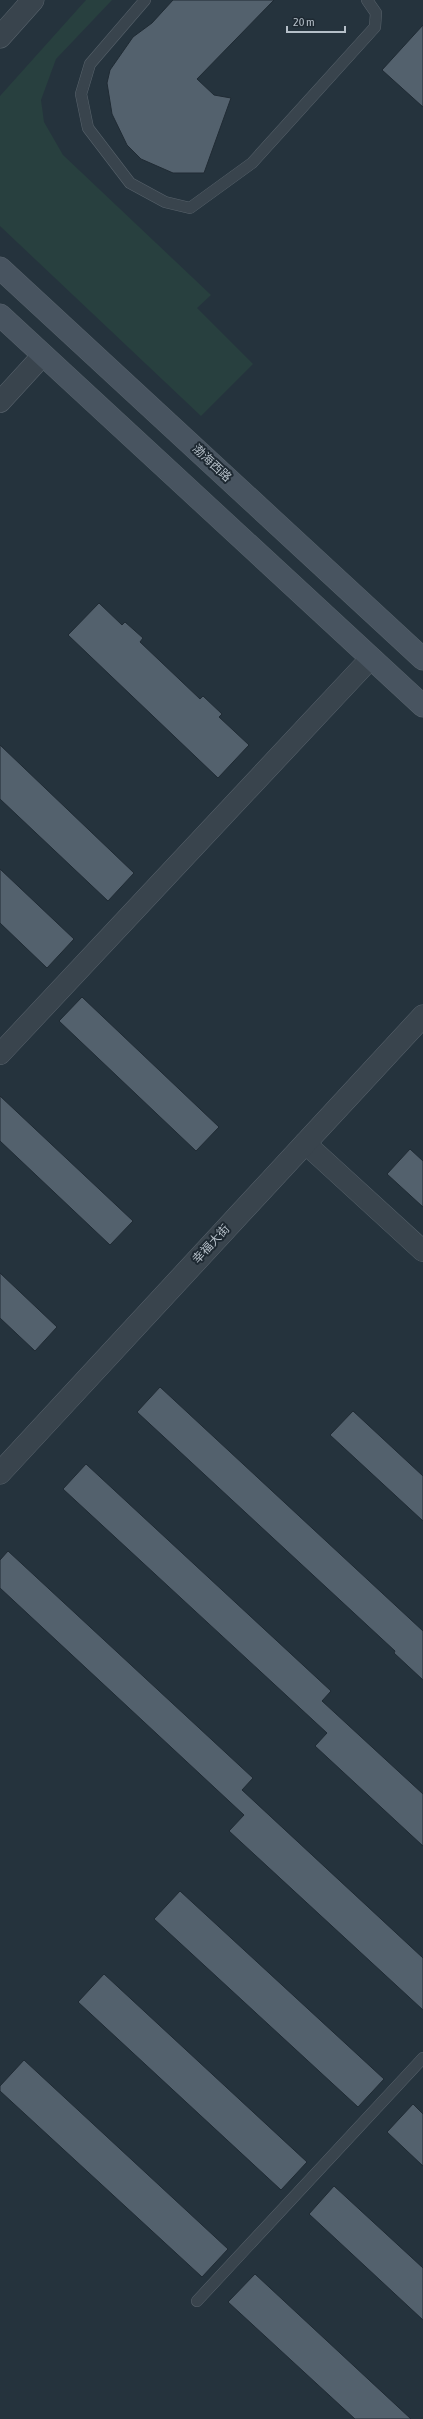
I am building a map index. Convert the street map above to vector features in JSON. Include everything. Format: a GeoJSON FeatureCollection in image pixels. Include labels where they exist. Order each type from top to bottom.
{"type":"FeatureCollection","features":[{"type":"Feature","properties":{"kind":"main road","name":"渤海西路"},"geometry":{"type":"LineString","coordinates":[[0,268],[423,659]]}},
{"type":"Feature","properties":{"kind":"main road"},"geometry":{"type":"LineString","coordinates":[[0,315],[423,706]]}},
{"type":"Feature","properties":{"kind":"street"},"geometry":{"type":"LineString","coordinates":[[0,37],[33,0]]}},
{"type":"Feature","properties":{"kind":"street"},"geometry":{"type":"LineString","coordinates":[[0,402],[43,355]]}},
{"type":"Feature","properties":{"kind":"street"},"geometry":{"type":"LineString","coordinates":[[0,1054],[371,658]]}},
{"type":"Feature","properties":{"kind":"street","name":"幸福大街"},"geometry":{"type":"LineString","coordinates":[[0,1473],[423,1016]]}},
{"type":"Feature","properties":{"kind":"street"},"geometry":{"type":"LineString","coordinates":[[306,1143],[423,1251]]}},
{"type":"Feature","properties":{"kind":"lane"},"geometry":{"type":"LineString","coordinates":[[145,0],[90,64],[81,94],[88,128],[130,183],[165,202],[190,208],[252,163],[375,27],[376,13],[367,0]]}},
{"type":"Feature","properties":{"kind":"lane"},"geometry":{"type":"LineString","coordinates":[[197,2302],[423,2058]]}},
{"type":"Feature","properties":{"kind":"green space"},"geometry":{"type":"Polygon","coordinates":[[[86,0],[112,0],[56,59],[41,100],[44,122],[63,155],[211,295],[197,308],[253,364],[201,416],[0,226],[0,96],[86,0]]]}},
{"type":"Feature","properties":{"kind":"building"},"geometry":{"type":"Polygon","coordinates":[[[173,0],[274,0],[197,79],[214,95],[231,98],[204,173],[173,173],[141,159],[127,145],[112,114],[107,83],[110,70],[133,37],[152,23],[173,0]]]}},
{"type":"Feature","properties":{"kind":"building"},"geometry":{"type":"Polygon","coordinates":[[[423,25],[423,107],[382,70],[423,25]]]}},
{"type":"Feature","properties":{"kind":"building"},"geometry":{"type":"Polygon","coordinates":[[[99,603],[122,625],[125,622],[143,638],[140,642],[200,699],[203,696],[222,714],[219,717],[249,745],[218,778],[68,635],[99,603]]]}},
{"type":"Feature","properties":{"kind":"building"},"geometry":{"type":"Polygon","coordinates":[[[0,745],[134,873],[108,901],[0,799],[0,745]]]}},
{"type":"Feature","properties":{"kind":"building"},"geometry":{"type":"Polygon","coordinates":[[[0,869],[74,939],[47,968],[0,923],[0,869]]]}},
{"type":"Feature","properties":{"kind":"building"},"geometry":{"type":"Polygon","coordinates":[[[82,997],[219,1127],[196,1151],[59,1021],[82,997]]]}},
{"type":"Feature","properties":{"kind":"building"},"geometry":{"type":"Polygon","coordinates":[[[0,1096],[133,1221],[110,1245],[0,1141],[0,1096]]]}},
{"type":"Feature","properties":{"kind":"building"},"geometry":{"type":"Polygon","coordinates":[[[410,1149],[423,1161],[423,1207],[387,1174],[410,1149]]]}},
{"type":"Feature","properties":{"kind":"building"},"geometry":{"type":"Polygon","coordinates":[[[0,1273],[57,1327],[35,1351],[0,1318],[0,1273]]]}},
{"type":"Feature","properties":{"kind":"building"},"geometry":{"type":"Polygon","coordinates":[[[160,1387],[423,1631],[423,1680],[394,1653],[395,1651],[137,1412],[160,1387]]]}},
{"type":"Feature","properties":{"kind":"building"},"geometry":{"type":"Polygon","coordinates":[[[353,1411],[423,1476],[423,1521],[330,1435],[353,1411]]]}},
{"type":"Feature","properties":{"kind":"building"},"geometry":{"type":"Polygon","coordinates":[[[86,1464],[331,1691],[322,1701],[423,1794],[423,1846],[315,1746],[327,1733],[63,1489],[86,1464]]]}},
{"type":"Feature","properties":{"kind":"building"},"geometry":{"type":"Polygon","coordinates":[[[8,1551],[253,1778],[242,1790],[423,1958],[423,2010],[229,1831],[244,1815],[0,1588],[0,1560],[8,1551]]]}},
{"type":"Feature","properties":{"kind":"building"},"geometry":{"type":"Polygon","coordinates":[[[180,1891],[384,2079],[358,2107],[154,1919],[180,1891]]]}},
{"type":"Feature","properties":{"kind":"building"},"geometry":{"type":"Polygon","coordinates":[[[104,1974],[307,2162],[281,2190],[78,2002],[104,1974]]]}},
{"type":"Feature","properties":{"kind":"building"},"geometry":{"type":"Polygon","coordinates":[[[24,2060],[228,2249],[202,2277],[0,2091],[0,2086],[24,2060]]]}},
{"type":"Feature","properties":{"kind":"building"},"geometry":{"type":"Polygon","coordinates":[[[413,2104],[423,2114],[423,2166],[387,2132],[413,2104]]]}},
{"type":"Feature","properties":{"kind":"building"},"geometry":{"type":"Polygon","coordinates":[[[334,2186],[423,2268],[423,2320],[309,2214],[334,2186]]]}},
{"type":"Feature","properties":{"kind":"building"},"geometry":{"type":"Polygon","coordinates":[[[255,2274],[411,2419],[355,2419],[228,2302],[255,2274]]]}}]}
